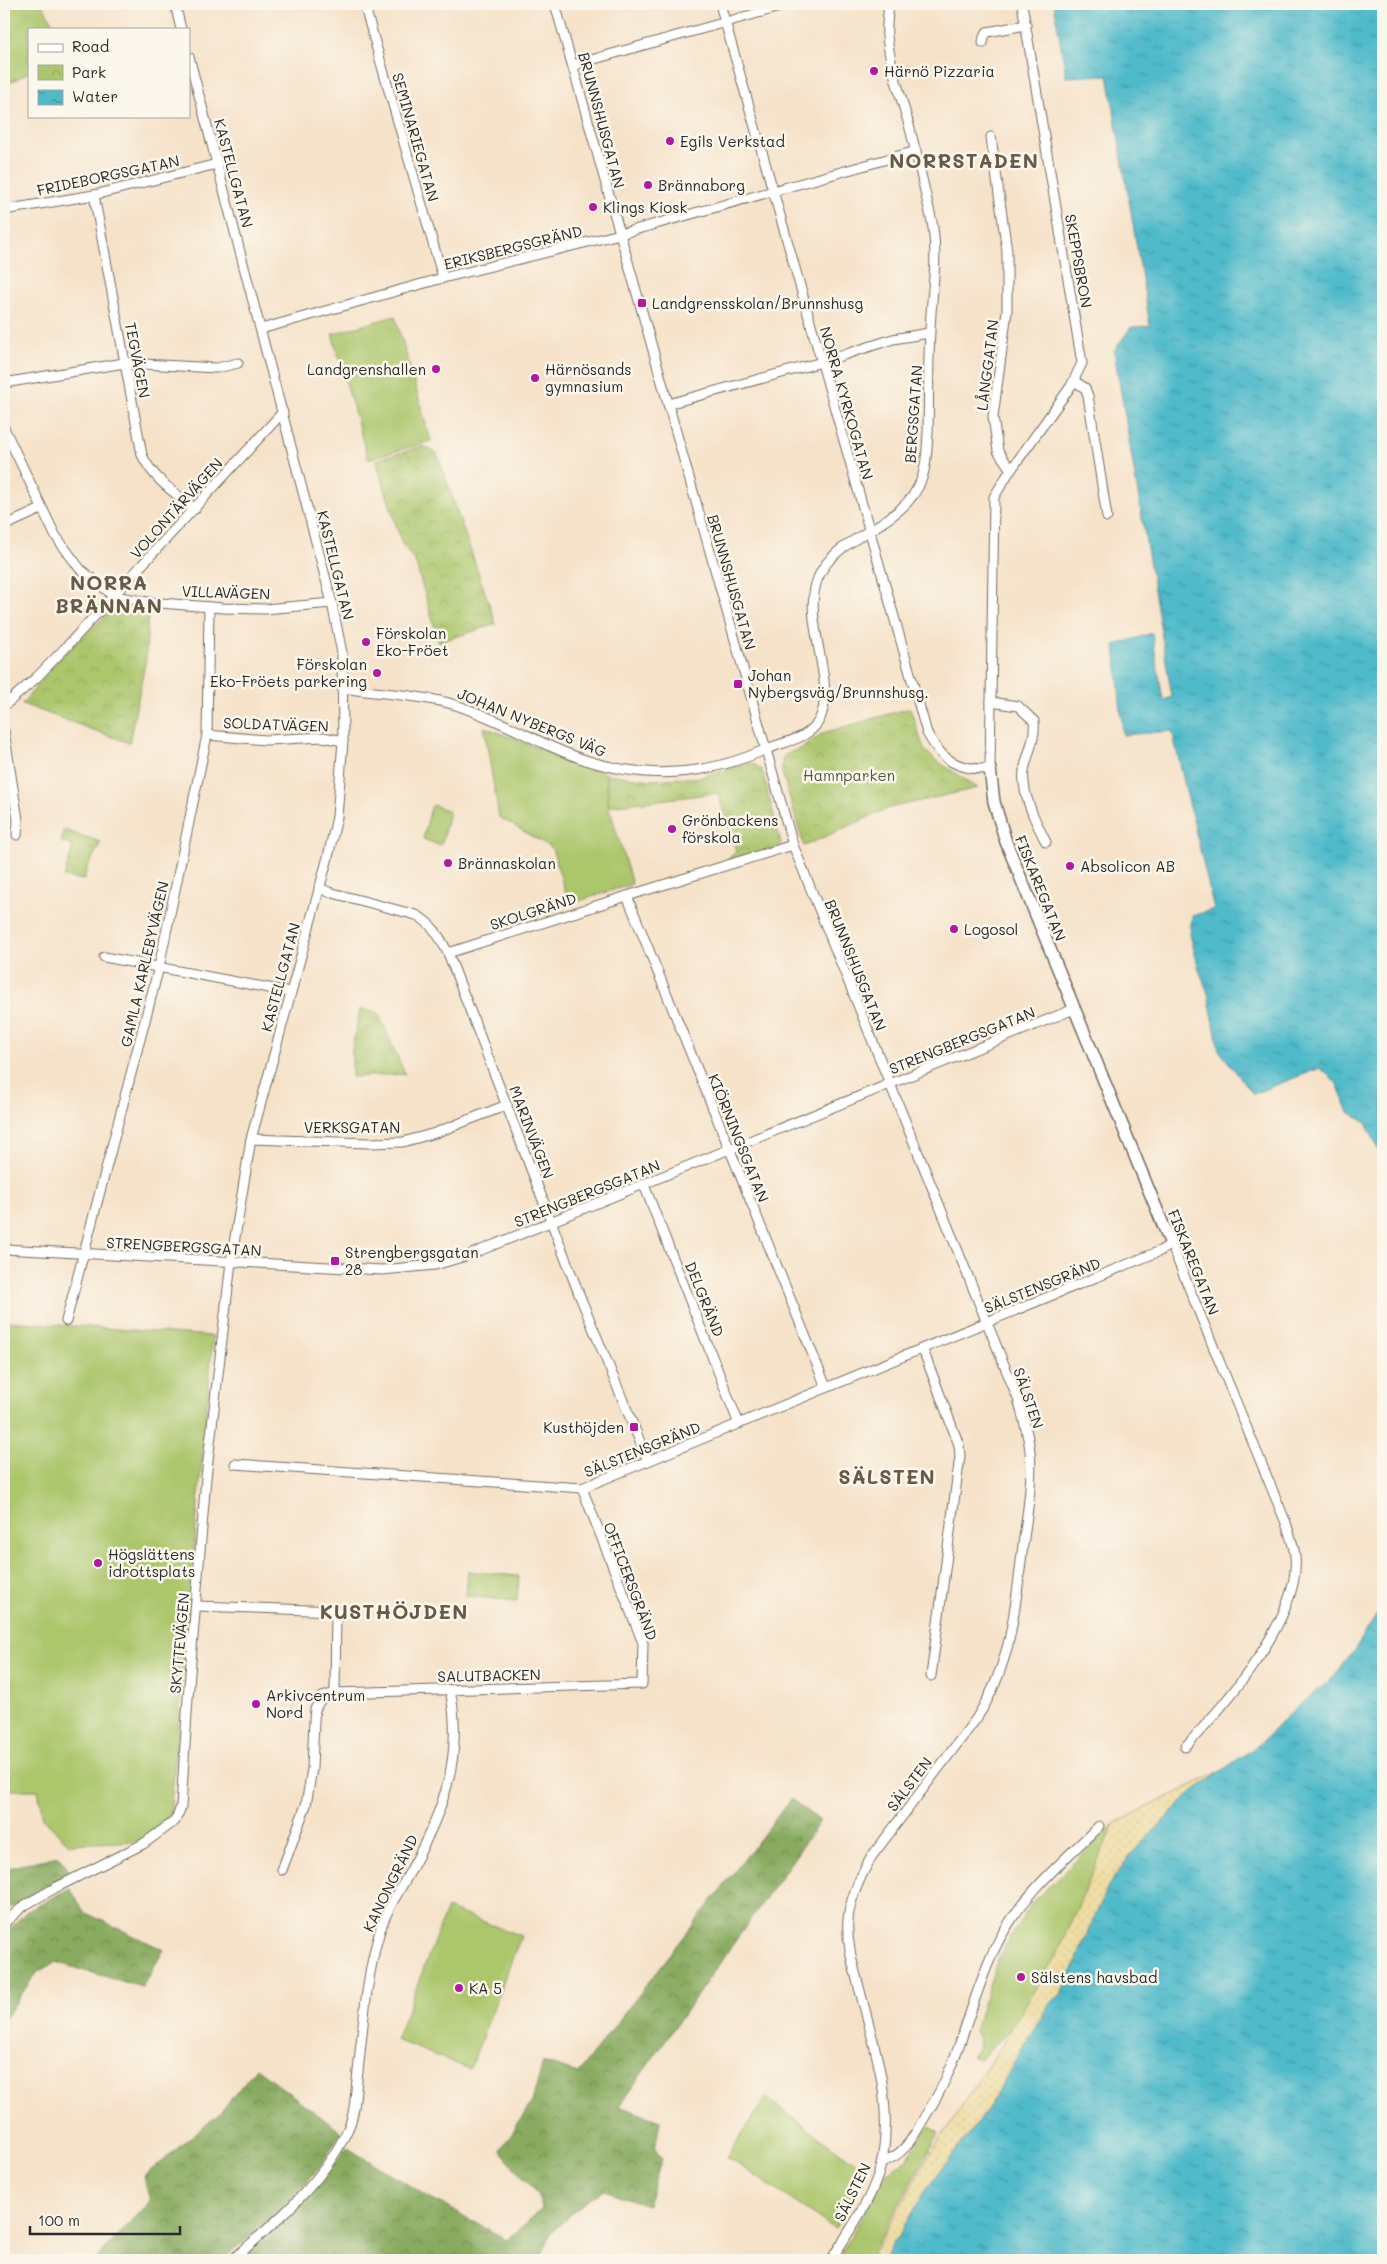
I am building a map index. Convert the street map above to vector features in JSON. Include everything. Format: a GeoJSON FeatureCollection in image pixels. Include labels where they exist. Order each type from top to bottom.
{"type":"FeatureCollection","features":[{"type":"Feature","properties":{"kind":"street"},"geometry":{"type":"LineString","coordinates":[[175,4],[181,28]]}},
{"type":"Feature","properties":{"kind":"street","name":"SEMINARIEGATAN"},"geometry":{"type":"LineString","coordinates":[[364,4],[443,278]]}},
{"type":"Feature","properties":{"kind":"street","name":"BRUNNSHUSGATAN"},"geometry":{"type":"LineString","coordinates":[[555,4],[794,845],[986,1322]]}},
{"type":"Feature","properties":{"kind":"street","name":"NORRA KYRKOGATAN"},"geometry":{"type":"LineString","coordinates":[[720,4],[927,733],[936,749],[951,762],[971,769],[990,769]]}},
{"type":"Feature","properties":{"kind":"street"},"geometry":{"type":"LineString","coordinates":[[573,65],[790,4]]}},
{"type":"Feature","properties":{"kind":"street","name":"BERGSGATAN"},"geometry":{"type":"LineString","coordinates":[[766,749],[792,741],[811,730],[819,721],[823,707],[823,687],[813,616],[814,593],[818,576],[830,560],[906,504],[922,477],[926,453],[929,408],[929,333],[935,252],[932,226],[916,151],[890,56],[887,33],[889,4]]}},
{"type":"Feature","properties":{"kind":"street","name":"SKEPPSBRON"},"geometry":{"type":"LineString","coordinates":[[1011,470],[1074,381],[1082,363],[1022,4]]}},
{"type":"Feature","properties":{"kind":"street"},"geometry":{"type":"LineString","coordinates":[[983,43],[987,32],[1026,25]]}},
{"type":"Feature","properties":{"kind":"street","name":"KASTELLGATAN"},"geometry":{"type":"LineString","coordinates":[[190,61],[332,603],[342,653],[344,688],[343,741],[336,817],[319,888],[251,1139],[231,1262]]}},
{"type":"Feature","properties":{"kind":"street","name":"LÅNGGATAN"},"geometry":{"type":"LineString","coordinates":[[991,137],[1007,251],[1007,301],[1003,353],[993,417],[998,451],[1011,470]]}},
{"type":"Feature","properties":{"kind":"street","name":"ERIKSBERGSGRÄND"},"geometry":{"type":"LineString","coordinates":[[261,329],[443,278],[620,234],[916,151]]}},
{"type":"Feature","properties":{"kind":"street","name":"FRIDEBORGSGATAN"},"geometry":{"type":"LineString","coordinates":[[4,210],[94,195],[217,164]]}},
{"type":"Feature","properties":{"kind":"street","name":"TEGVÄGEN"},"geometry":{"type":"LineString","coordinates":[[94,195],[142,455],[148,467],[161,481],[195,509]]}},
{"type":"Feature","properties":{"kind":"street"},"geometry":{"type":"LineString","coordinates":[[668,404],[822,362],[893,340],[929,333]]}},
{"type":"Feature","properties":{"kind":"street"},"geometry":{"type":"LineString","coordinates":[[4,383],[124,363],[217,368],[238,363]]}},
{"type":"Feature","properties":{"kind":"street"},"geometry":{"type":"LineString","coordinates":[[1074,381],[1085,388],[1088,396],[1108,517]]}},
{"type":"Feature","properties":{"kind":"street","name":"VOLONTÄRVÄGEN"},"geometry":{"type":"LineString","coordinates":[[4,706],[36,678],[114,596],[282,412]]}},
{"type":"Feature","properties":{"kind":"street","name":"VILLAVÄGEN"},"geometry":{"type":"LineString","coordinates":[[4,428],[55,535],[80,569],[114,596],[148,602],[265,609],[332,603]]}},
{"type":"Feature","properties":{"kind":"street"},"geometry":{"type":"LineString","coordinates":[[990,769],[994,497],[1011,470]]}},
{"type":"Feature","properties":{"kind":"street"},"geometry":{"type":"LineString","coordinates":[[4,526],[41,509]]}},
{"type":"Feature","properties":{"kind":"street","name":"GAMLA KARLEBYVÄGEN"},"geometry":{"type":"LineString","coordinates":[[66,1320],[159,967],[207,735],[209,607]]}},
{"type":"Feature","properties":{"kind":"street","name":"JOHAN NYBERGS VÄG"},"geometry":{"type":"LineString","coordinates":[[344,688],[430,699],[456,705],[600,765],[631,771],[662,774],[691,772],[752,755],[766,749]]}},
{"type":"Feature","properties":{"kind":"street"},"geometry":{"type":"LineString","coordinates":[[991,702],[1018,706],[1034,721],[1034,739],[1023,779],[1025,789],[1046,842]]}},
{"type":"Feature","properties":{"kind":"street"},"geometry":{"type":"LineString","coordinates":[[4,731],[18,820],[18,835]]}},
{"type":"Feature","properties":{"kind":"street","name":"SOLDATVÄGEN"},"geometry":{"type":"LineString","coordinates":[[207,735],[266,740],[323,738],[343,741]]}},
{"type":"Feature","properties":{"kind":"street","name":"FISKAREGATAN"},"geometry":{"type":"LineString","coordinates":[[990,769],[998,818],[1074,1009],[1286,1523],[1295,1556],[1290,1592],[1281,1616],[1268,1640],[1251,1668],[1218,1712],[1184,1747]]}},
{"type":"Feature","properties":{"kind":"street","name":"SKOLGRÄND"},"geometry":{"type":"LineString","coordinates":[[448,953],[794,845]]}},
{"type":"Feature","properties":{"kind":"street","name":"MARINVÄGEN"},"geometry":{"type":"LineString","coordinates":[[319,888],[425,920],[437,932],[448,953],[579,1294],[648,1461]]}},
{"type":"Feature","properties":{"kind":"street","name":"KIÖRNINGSGATAN"},"geometry":{"type":"LineString","coordinates":[[628,897],[826,1387]]}},
{"type":"Feature","properties":{"kind":"street"},"geometry":{"type":"LineString","coordinates":[[104,957],[290,992]]}},
{"type":"Feature","properties":{"kind":"street","name":"STRENGBERGSGATAN"},"geometry":{"type":"LineString","coordinates":[[4,1249],[306,1267],[407,1269],[469,1255],[730,1151],[1074,1009]]}},
{"type":"Feature","properties":{"kind":"street","name":"VERKSGATAN"},"geometry":{"type":"LineString","coordinates":[[251,1139],[369,1143],[403,1142],[435,1133],[507,1105]]}},
{"type":"Feature","properties":{"kind":"street","name":"DELGRÄND"},"geometry":{"type":"LineString","coordinates":[[644,1185],[739,1424]]}},
{"type":"Feature","properties":{"kind":"street","name":"SÄLSTENSGRÄND"},"geometry":{"type":"LineString","coordinates":[[235,1464],[582,1488],[1160,1252],[1171,1244]]}},
{"type":"Feature","properties":{"kind":"street","name":"SKYTTEVÄGEN"},"geometry":{"type":"LineString","coordinates":[[4,1923],[25,1905],[143,1844],[166,1830],[175,1821],[181,1807],[196,1606],[217,1375],[231,1262]]}},
{"type":"Feature","properties":{"kind":"street","name":"SÄLSTEN"},"geometry":{"type":"LineString","coordinates":[[831,2260],[868,2198],[882,2161],[887,2124],[883,2082],[854,1968],[848,1919],[861,1876],[872,1856],[976,1719],[989,1698],[999,1675],[1011,1635],[1029,1501],[1031,1470],[1027,1429],[986,1322]]}},
{"type":"Feature","properties":{"kind":"street"},"geometry":{"type":"LineString","coordinates":[[923,1350],[960,1451],[931,1676]]}},
{"type":"Feature","properties":{"kind":"street","name":"OFFICERSGRÄND"},"geometry":{"type":"LineString","coordinates":[[582,1488],[643,1643],[642,1684]]}},
{"type":"Feature","properties":{"kind":"street"},"geometry":{"type":"LineString","coordinates":[[196,1606],[336,1611],[335,1693],[322,1697],[316,1709],[311,1776],[306,1805],[282,1870]]}},
{"type":"Feature","properties":{"kind":"street","name":"SALUTBACKEN"},"geometry":{"type":"LineString","coordinates":[[335,1693],[642,1684]]}},
{"type":"Feature","properties":{"kind":"street","name":"KANONGRÄND"},"geometry":{"type":"LineString","coordinates":[[232,2260],[258,2238],[309,2187],[337,2149],[351,2120],[356,2099],[366,1991],[379,1932],[434,1824],[448,1785],[455,1730],[450,1690]]}},
{"type":"Feature","properties":{"kind":"street"},"geometry":{"type":"LineString","coordinates":[[882,2161],[891,2159],[901,2152],[945,2082],[976,1994],[996,1946],[1006,1928],[1027,1898],[1099,1826]]}},
{"type":"Feature","properties":{"kind":"green space"},"geometry":{"type":"Polygon","coordinates":[[[4,4],[42,4],[55,28],[28,28],[28,73],[9,83],[4,73],[4,4]]]}},
{"type":"Feature","properties":{"kind":"green space"},"geometry":{"type":"Polygon","coordinates":[[[395,316],[431,441],[368,459],[332,334],[395,316]]]}},
{"type":"Feature","properties":{"kind":"green space"},"geometry":{"type":"Polygon","coordinates":[[[423,446],[437,453],[496,624],[439,642],[415,561],[402,544],[376,460],[423,446]]]}},
{"type":"Feature","properties":{"kind":"green space"},"geometry":{"type":"Polygon","coordinates":[[[112,604],[148,609],[146,659],[129,743],[22,704],[60,658],[109,613],[112,604]]]}},
{"type":"Feature","properties":{"kind":"green space","name":"Hamnparken"},"geometry":{"type":"Polygon","coordinates":[[[910,708],[924,749],[934,759],[978,788],[889,808],[804,846],[782,772],[782,760],[787,753],[801,749],[823,733],[910,708]]]}},
{"type":"Feature","properties":{"kind":"green space"},"geometry":{"type":"Polygon","coordinates":[[[484,727],[606,774],[609,807],[632,884],[569,904],[552,848],[499,817],[484,727]]]}},
{"type":"Feature","properties":{"kind":"green space"},"geometry":{"type":"Polygon","coordinates":[[[752,763],[762,770],[781,843],[779,847],[726,862],[736,851],[718,793],[609,806],[606,774],[650,780],[701,777],[752,763]]]}},
{"type":"Feature","properties":{"kind":"green space"},"geometry":{"type":"Polygon","coordinates":[[[433,805],[449,811],[442,843],[439,845],[423,839],[433,805]]]}},
{"type":"Feature","properties":{"kind":"green space"},"geometry":{"type":"Polygon","coordinates":[[[64,830],[101,842],[87,868],[84,880],[64,877],[73,846],[61,842],[64,830]]]}},
{"type":"Feature","properties":{"kind":"green space"},"geometry":{"type":"Polygon","coordinates":[[[360,1009],[378,1013],[405,1074],[352,1077],[352,1050],[360,1009]]]}},
{"type":"Feature","properties":{"kind":"green space","name":"Högslättens idrottsplats"},"geometry":{"type":"Polygon","coordinates":[[[4,1321],[213,1336],[170,1817],[141,1841],[69,1844],[43,1819],[38,1790],[4,1790],[4,1321]]]}},
{"type":"Feature","properties":{"kind":"green space"},"geometry":{"type":"Polygon","coordinates":[[[468,1571],[519,1576],[517,1601],[466,1596],[468,1571]]]}},
{"type":"Feature","properties":{"kind":"green space"},"geometry":{"type":"Polygon","coordinates":[[[791,1799],[820,1821],[619,2106],[660,2121],[655,2148],[662,2159],[647,2205],[604,2190],[582,2204],[551,2233],[540,2260],[239,2260],[321,2183],[346,2147],[422,2193],[507,2240],[542,2209],[539,2196],[500,2151],[532,2102],[543,2062],[578,2073],[791,1799]]]}},
{"type":"Feature","properties":{"kind":"green space"},"geometry":{"type":"Polygon","coordinates":[[[1114,1824],[1056,1956],[1010,2029],[980,2060],[971,2056],[980,2049],[978,2035],[974,2032],[998,1958],[1032,1903],[1114,1824]]]}},
{"type":"Feature","properties":{"kind":"green space"},"geometry":{"type":"Polygon","coordinates":[[[58,1856],[70,1872],[4,1912],[4,1869],[58,1856]]]}},
{"type":"Feature","properties":{"kind":"green space"},"geometry":{"type":"Polygon","coordinates":[[[70,1888],[84,1912],[164,1950],[142,1987],[55,1962],[36,1973],[4,2020],[4,1935],[26,1912],[70,1888]]]}},
{"type":"Feature","properties":{"kind":"green space","name":"KA 5"},"geometry":{"type":"Polygon","coordinates":[[[447,1908],[521,1936],[470,2069],[396,2040],[447,1908]]]}},
{"type":"Feature","properties":{"kind":"green space"},"geometry":{"type":"Polygon","coordinates":[[[256,2068],[341,2132],[320,2167],[273,2218],[222,2260],[95,2260],[150,2202],[144,2176],[219,2114],[256,2068]]]}},
{"type":"Feature","properties":{"kind":"green space"},"geometry":{"type":"Polygon","coordinates":[[[766,2098],[865,2170],[835,2229],[727,2157],[766,2098]]]}},
{"type":"Feature","properties":{"kind":"green space"},"geometry":{"type":"Polygon","coordinates":[[[928,2126],[939,2133],[868,2260],[838,2260],[887,2172],[907,2160],[928,2126]]]}},
{"type":"Feature","properties":{"kind":"sand"},"geometry":{"type":"Polygon","coordinates":[[[1218,1772],[1169,1815],[1132,1853],[1110,1883],[1072,1973],[1060,1994],[1050,2004],[1022,2049],[988,2109],[925,2191],[884,2260],[870,2260],[927,2159],[1002,2045],[1056,1956],[1114,1824],[1218,1772]]]}},
{"type":"Feature","properties":{"kind":"water"},"geometry":{"type":"Polygon","coordinates":[[[1054,4],[1383,4],[1383,1158],[1366,1123],[1349,1112],[1336,1082],[1320,1068],[1253,1094],[1219,1050],[1208,993],[1199,970],[1190,934],[1192,916],[1214,909],[1172,731],[1123,735],[1115,645],[1152,633],[1163,700],[1172,697],[1114,351],[1131,327],[1150,326],[1108,75],[1066,77],[1054,4]]]}},
{"type":"Feature","properties":{"kind":"water"},"geometry":{"type":"Polygon","coordinates":[[[1383,1605],[1383,2260],[884,2260],[925,2191],[988,2109],[1050,2004],[1060,1994],[1072,1973],[1110,1883],[1132,1853],[1192,1792],[1262,1742],[1294,1709],[1331,1680],[1353,1652],[1383,1605]]]}},
{"type":"Feature","properties":{"kind":"place","name":"Härnö Pizzaria"},"geometry":{"type":"Point","coordinates":[874,71]}},
{"type":"Feature","properties":{"kind":"place","name":"Egils Verkstad"},"geometry":{"type":"Point","coordinates":[670,141]}},
{"type":"Feature","properties":{"kind":"place","name":"Brännaborg"},"geometry":{"type":"Point","coordinates":[648,185]}},
{"type":"Feature","properties":{"kind":"place","name":"Klings Kiosk"},"geometry":{"type":"Point","coordinates":[593,207]}},
{"type":"Feature","properties":{"kind":"place","name":"Landgrensskolan/Brunnshusg"},"geometry":{"type":"Point","coordinates":[642,303]}},
{"type":"Feature","properties":{"kind":"place","name":"Landgrenshallen"},"geometry":{"type":"Point","coordinates":[436,369]}},
{"type":"Feature","properties":{"kind":"place","name":"Härnösands gymnasium"},"geometry":{"type":"Point","coordinates":[535,378]}},
{"type":"Feature","properties":{"kind":"place","name":"Förskolan Eko-Fröet"},"geometry":{"type":"Point","coordinates":[366,642]}},
{"type":"Feature","properties":{"kind":"place","name":"Förskolan Eko-Fröets parkering"},"geometry":{"type":"Point","coordinates":[377,673]}},
{"type":"Feature","properties":{"kind":"place","name":"Johan Nybergsväg/Brunnshusg."},"geometry":{"type":"Point","coordinates":[738,684]}},
{"type":"Feature","properties":{"kind":"place","name":"Grönbackens förskola"},"geometry":{"type":"Point","coordinates":[672,829]}},
{"type":"Feature","properties":{"kind":"place","name":"Brännaskolan"},"geometry":{"type":"Point","coordinates":[448,863]}},
{"type":"Feature","properties":{"kind":"place","name":"Absolicon AB"},"geometry":{"type":"Point","coordinates":[1070,866]}},
{"type":"Feature","properties":{"kind":"place","name":"Logosol"},"geometry":{"type":"Point","coordinates":[954,929]}},
{"type":"Feature","properties":{"kind":"place","name":"Strengbergsgatan 28"},"geometry":{"type":"Point","coordinates":[335,1261]}},
{"type":"Feature","properties":{"kind":"place","name":"Kusthöjden"},"geometry":{"type":"Point","coordinates":[634,1427]}},
{"type":"Feature","properties":{"kind":"place","name":"Högslättens idrottsplats"},"geometry":{"type":"Point","coordinates":[98,1563]}},
{"type":"Feature","properties":{"kind":"place","name":"Arkivcentrum Nord"},"geometry":{"type":"Point","coordinates":[256,1704]}},
{"type":"Feature","properties":{"kind":"place","name":"Sälstens havsbad"},"geometry":{"type":"Point","coordinates":[1021,1977]}},
{"type":"Feature","properties":{"kind":"place","name":"KA 5"},"geometry":{"type":"Point","coordinates":[459,1988]}},
{"type":"Feature","properties":{"kind":"district","name":"NORRSTADEN"},"geometry":{"type":"Point","coordinates":[964,160]}},
{"type":"Feature","properties":{"kind":"district","name":"NORRA BRÄNNAN"},"geometry":{"type":"Point","coordinates":[109,594]}},
{"type":"Feature","properties":{"kind":"district","name":"SÄLSTEN"},"geometry":{"type":"Point","coordinates":[887,1476]}},
{"type":"Feature","properties":{"kind":"district","name":"KUSTHÖJDEN"},"geometry":{"type":"Point","coordinates":[394,1611]}}]}
